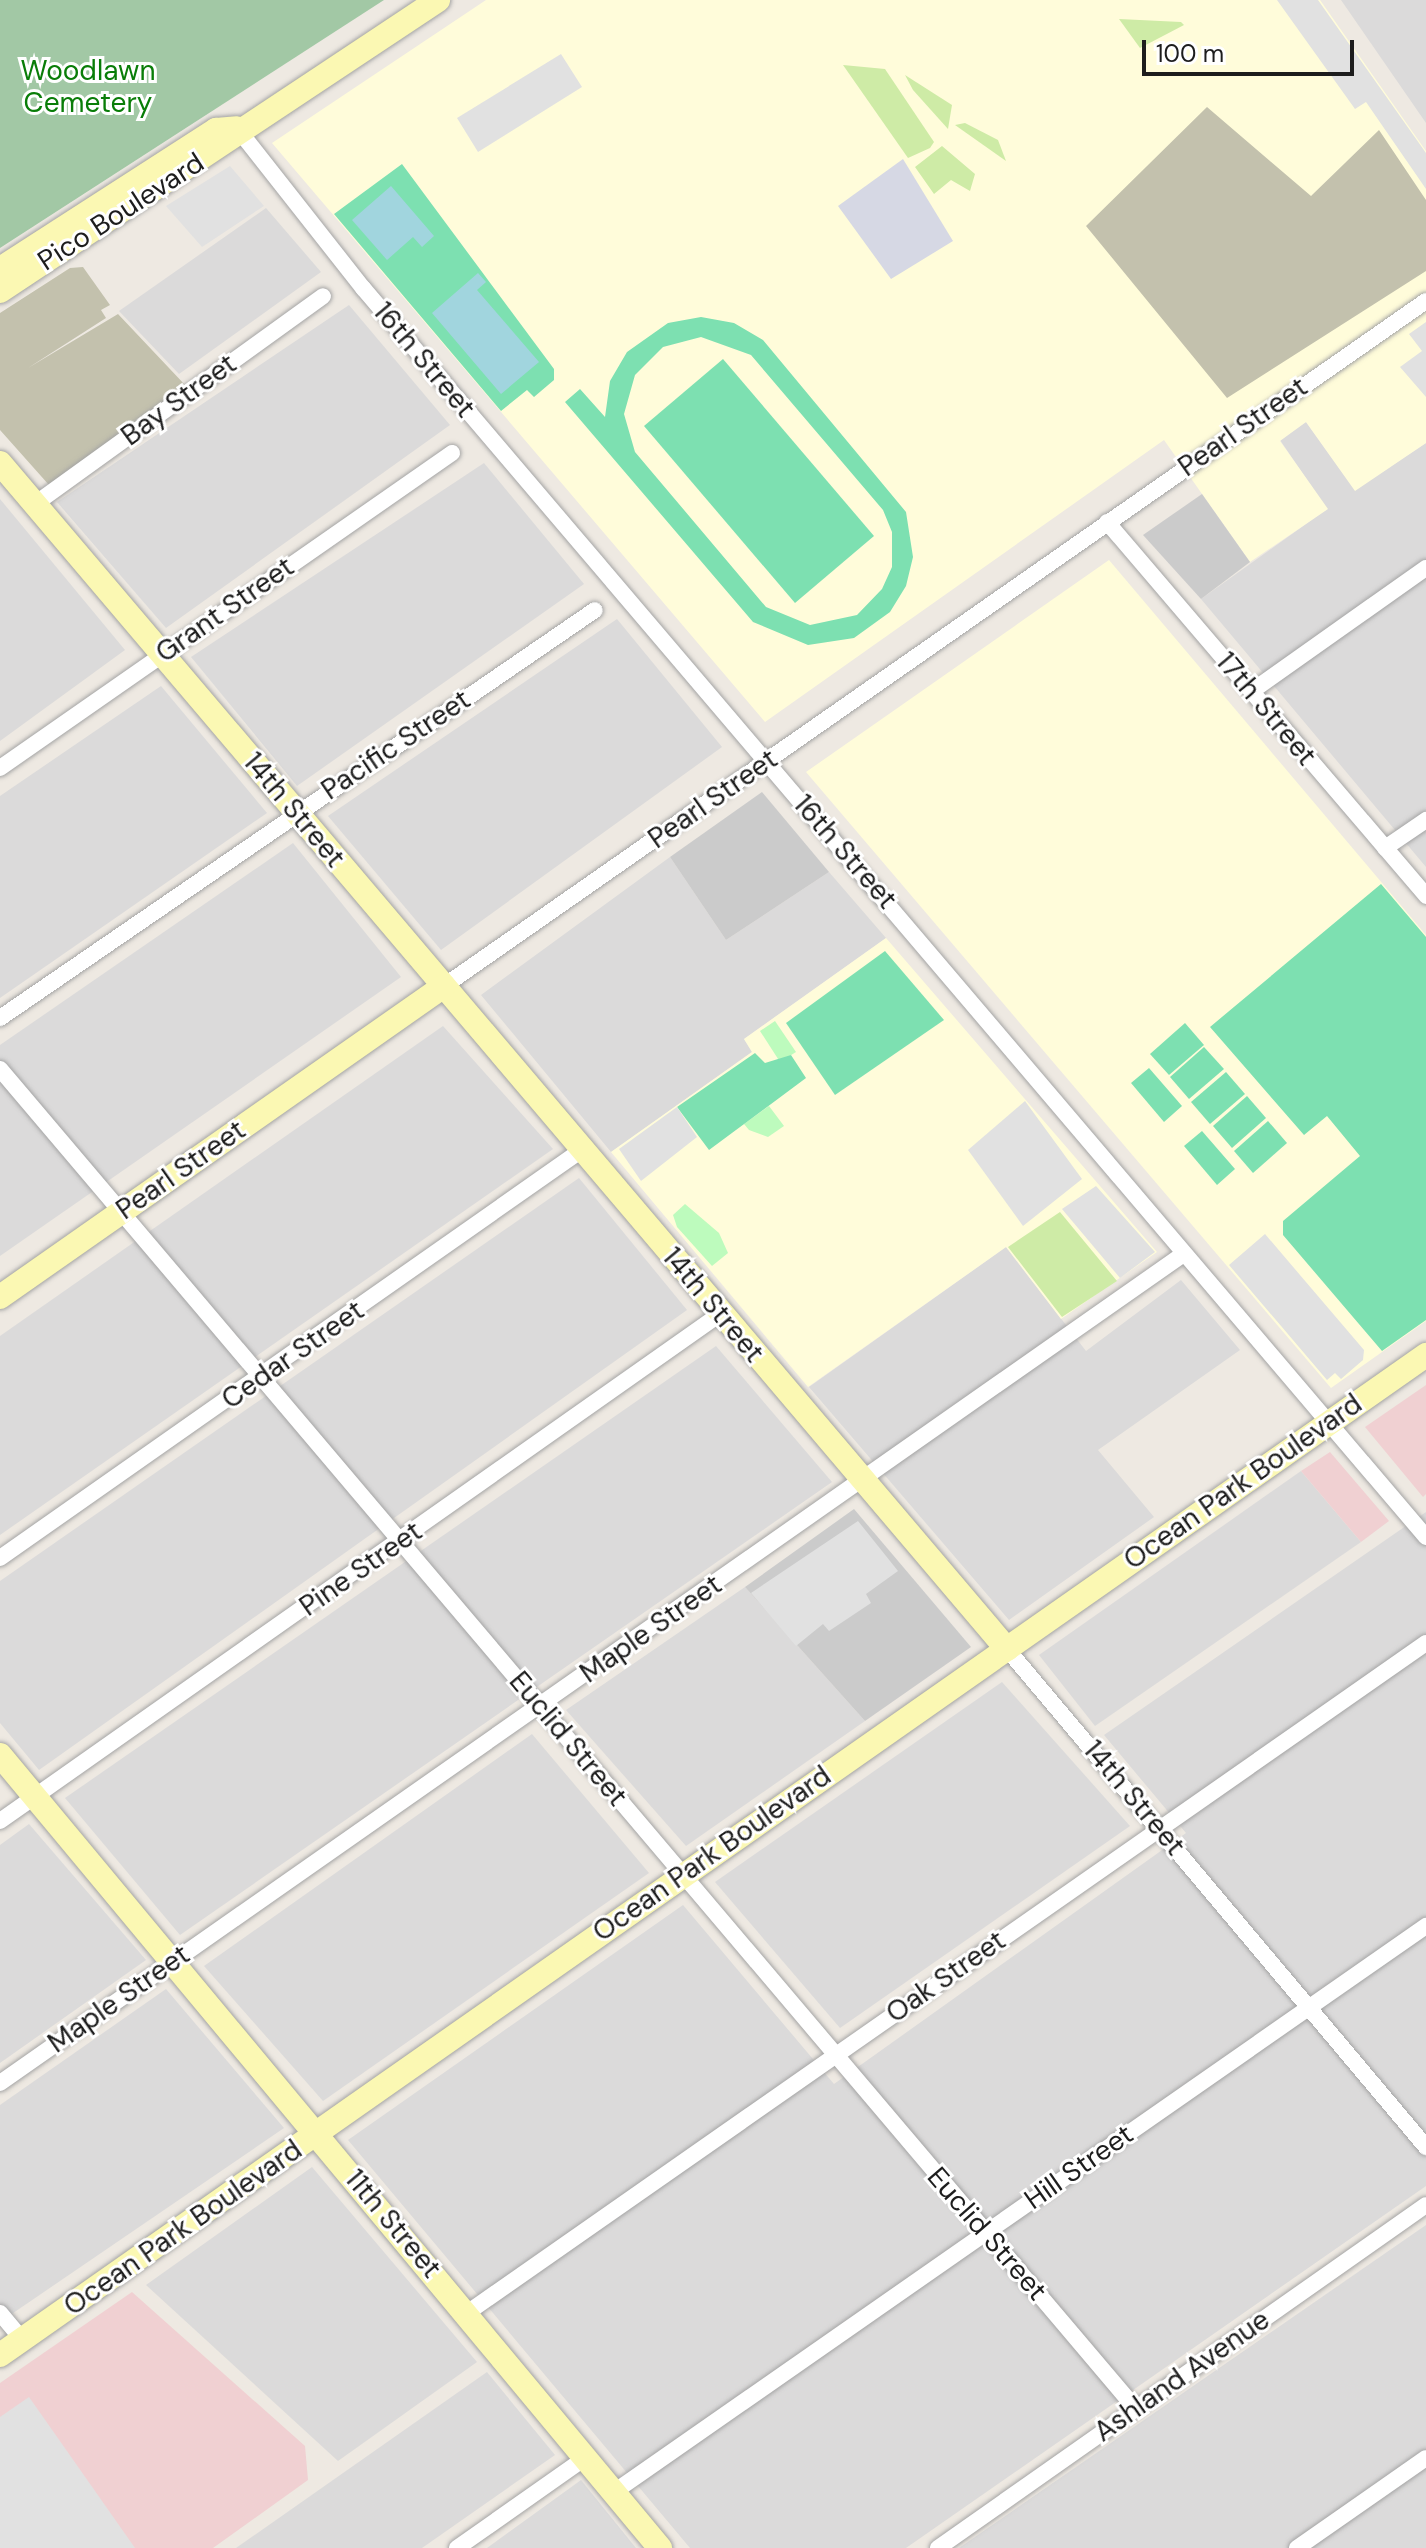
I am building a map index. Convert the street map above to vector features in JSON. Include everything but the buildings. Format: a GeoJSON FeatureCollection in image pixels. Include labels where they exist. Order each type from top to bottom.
{"type":"FeatureCollection","features":[{"type":"Feature","properties":{"kind":"street","name":"Pico Boulevard"},"geometry":{"type":"LineString","coordinates":[[0,291],[55,244],[136,190],[225,145],[237,128],[438,0]]}},
{"type":"Feature","properties":{"kind":"street","name":"16th Street"},"geometry":{"type":"LineString","coordinates":[[237,128],[363,288],[767,761],[1182,1255],[1426,1537]]}},
{"type":"Feature","properties":{"kind":"street","name":"Pico Boulevard"},"geometry":{"type":"LineString","coordinates":[[0,269],[55,244]]}},
{"type":"Feature","properties":{"kind":"street","name":"Bay Street"},"geometry":{"type":"LineString","coordinates":[[35,504],[323,296]]}},
{"type":"Feature","properties":{"kind":"street","name":"Pearl Street"},"geometry":{"type":"LineString","coordinates":[[0,1297],[1426,301]]}},
{"type":"Feature","properties":{"kind":"street","name":"Grant Street"},"geometry":{"type":"LineString","coordinates":[[0,768],[452,453]]}},
{"type":"Feature","properties":{"kind":"street","name":"14th Street"},"geometry":{"type":"LineString","coordinates":[[0,463],[1310,2005],[1426,2147]]}},
{"type":"Feature","properties":{"kind":"street","name":"17th Street"},"geometry":{"type":"LineString","coordinates":[[1107,522],[1426,896]]}},
{"type":"Feature","properties":{"kind":"street"},"geometry":{"type":"LineString","coordinates":[[1252,691],[1426,568]]}},
{"type":"Feature","properties":{"kind":"street","name":"Pacific Street"},"geometry":{"type":"LineString","coordinates":[[0,1018],[296,812],[595,610]]}},
{"type":"Feature","properties":{"kind":"street"},"geometry":{"type":"LineString","coordinates":[[1385,848],[1426,820]]}},
{"type":"Feature","properties":{"kind":"street","name":"Euclid Street"},"geometry":{"type":"LineString","coordinates":[[0,1069],[683,1874],[833,2056],[1136,2409]]}},
{"type":"Feature","properties":{"kind":"street","name":"Cedar Street"},"geometry":{"type":"LineString","coordinates":[[0,1558],[261,1378],[583,1149]]}},
{"type":"Feature","properties":{"kind":"street","name":"Maple Street"},"geometry":{"type":"LineString","coordinates":[[0,2083],[1182,1255]]}},
{"type":"Feature","properties":{"kind":"street","name":"Pine Street"},"geometry":{"type":"LineString","coordinates":[[0,1821],[400,1543],[720,1314]]}},
{"type":"Feature","properties":{"kind":"street","name":"Ocean Park Boulevard"},"geometry":{"type":"LineString","coordinates":[[0,2355],[1327,1421],[1426,1355]]}},
{"type":"Feature","properties":{"kind":"street","name":"Oak Street"},"geometry":{"type":"LineString","coordinates":[[467,2313],[1426,1643]]}},
{"type":"Feature","properties":{"kind":"street","name":"11th Street"},"geometry":{"type":"LineString","coordinates":[[0,1755],[660,2548]]}},
{"type":"Feature","properties":{"kind":"street","name":"Hill Street"},"geometry":{"type":"LineString","coordinates":[[614,2492],[1426,1926]]}},
{"type":"Feature","properties":{"kind":"street","name":"Ashland Avenue"},"geometry":{"type":"LineString","coordinates":[[938,2548],[1426,2205]]}},
{"type":"Feature","properties":{"kind":"street"},"geometry":{"type":"LineString","coordinates":[[0,2313],[22,2339]]}},
{"type":"Feature","properties":{"kind":"street"},"geometry":{"type":"LineString","coordinates":[[457,2548],[585,2458]]}},
{"type":"Feature","properties":{"kind":"street"},"geometry":{"type":"LineString","coordinates":[[1297,2548],[1426,2458]]}},
{"type":"Feature","properties":{"kind":"shaded area"},"geometry":{"type":"Polygon","coordinates":[[[486,0],[1320,0],[1426,151],[1426,443],[1355,491],[1306,422],[1280,441],[1328,509],[1250,562],[1164,440],[765,722],[272,143],[486,0]]]}},
{"type":"Feature","properties":{"kind":"shaded area"},"geometry":{"type":"Polygon","coordinates":[[[1277,0],[1318,0],[1426,153],[1426,189],[1366,102],[1355,109],[1277,0]]]}},
{"type":"Feature","properties":{"kind":"shaded area"},"geometry":{"type":"Polygon","coordinates":[[[1341,0],[1426,0],[1426,123],[1341,0]]]}},
{"type":"Feature","properties":{"kind":"shaded area"},"geometry":{"type":"Polygon","coordinates":[[[561,54],[582,87],[478,152],[457,118],[561,54]]]}},
{"type":"Feature","properties":{"kind":"shaded area"},"geometry":{"type":"Polygon","coordinates":[[[1207,107],[1311,196],[1379,130],[1426,200],[1426,271],[1227,398],[1086,226],[1207,107]]]}},
{"type":"Feature","properties":{"kind":"shaded area"},"geometry":{"type":"Polygon","coordinates":[[[903,159],[953,241],[891,279],[838,206],[903,159]]]}},
{"type":"Feature","properties":{"kind":"shaded area"},"geometry":{"type":"Polygon","coordinates":[[[230,166],[264,206],[202,247],[166,206],[230,166]]]}},
{"type":"Feature","properties":{"kind":"shaded area"},"geometry":{"type":"Polygon","coordinates":[[[266,208],[321,272],[179,374],[119,311],[266,208]]]}},
{"type":"Feature","properties":{"kind":"shaded area"},"geometry":{"type":"Polygon","coordinates":[[[83,267],[110,305],[101,310],[106,318],[28,368],[118,314],[186,386],[49,485],[0,430],[0,313],[70,268],[83,267]]]}},
{"type":"Feature","properties":{"kind":"shaded area"},"geometry":{"type":"Polygon","coordinates":[[[349,305],[450,425],[166,628],[57,502],[349,305]]]}},
{"type":"Feature","properties":{"kind":"shaded area"},"geometry":{"type":"Polygon","coordinates":[[[1426,322],[1426,397],[1400,367],[1422,351],[1409,334],[1426,322]]]}},
{"type":"Feature","properties":{"kind":"shaded area"},"geometry":{"type":"Polygon","coordinates":[[[1306,422],[1355,490],[1426,443],[1426,867],[1201,599],[1327,509],[1280,440],[1306,422]]]}},
{"type":"Feature","properties":{"kind":"shaded area"},"geometry":{"type":"Polygon","coordinates":[[[484,463],[584,584],[297,786],[191,657],[484,463]]]}},
{"type":"Feature","properties":{"kind":"shaded area"},"geometry":{"type":"Polygon","coordinates":[[[1202,494],[1250,562],[1201,599],[1143,535],[1202,494]]]}},
{"type":"Feature","properties":{"kind":"shaded area"},"geometry":{"type":"Polygon","coordinates":[[[0,499],[125,650],[0,741],[0,499]]]}},
{"type":"Feature","properties":{"kind":"shaded area"},"geometry":{"type":"Polygon","coordinates":[[[1109,560],[1426,935],[1426,1321],[1331,1388],[806,772],[1109,560]]]}},
{"type":"Feature","properties":{"kind":"shaded area"},"geometry":{"type":"Polygon","coordinates":[[[617,619],[722,747],[441,950],[328,816],[617,619]]]}},
{"type":"Feature","properties":{"kind":"shaded area"},"geometry":{"type":"Polygon","coordinates":[[[161,686],[267,813],[0,998],[0,796],[161,686]]]}},
{"type":"Feature","properties":{"kind":"shaded area"},"geometry":{"type":"Polygon","coordinates":[[[762,792],[829,872],[726,940],[670,857],[762,792]]]}},
{"type":"Feature","properties":{"kind":"shaded area"},"geometry":{"type":"Polygon","coordinates":[[[293,843],[401,977],[0,1256],[0,1045],[293,843]]]}},
{"type":"Feature","properties":{"kind":"shaded area"},"geometry":{"type":"Polygon","coordinates":[[[670,857],[726,940],[829,872],[886,938],[744,1039],[752,1052],[611,1152],[481,995],[670,857]]]}},
{"type":"Feature","properties":{"kind":"shaded area"},"geometry":{"type":"Polygon","coordinates":[[[886,938],[1157,1252],[1061,1319],[1006,1247],[808,1387],[611,1152],[752,1052],[744,1039],[886,938]]]}},
{"type":"Feature","properties":{"kind":"shaded area"},"geometry":{"type":"Polygon","coordinates":[[[443,1026],[553,1149],[0,1535],[0,1336],[443,1026]]]}},
{"type":"Feature","properties":{"kind":"shaded area"},"geometry":{"type":"Polygon","coordinates":[[[1025,1101],[1082,1179],[1023,1226],[968,1150],[1025,1101]]]}},
{"type":"Feature","properties":{"kind":"shaded area"},"geometry":{"type":"Polygon","coordinates":[[[677,1107],[697,1137],[641,1181],[619,1149],[677,1107]]]}},
{"type":"Feature","properties":{"kind":"shaded area"},"geometry":{"type":"Polygon","coordinates":[[[579,1178],[687,1310],[39,1770],[0,1723],[0,1581],[579,1178]]]}},
{"type":"Feature","properties":{"kind":"shaded area"},"geometry":{"type":"Polygon","coordinates":[[[1096,1186],[1155,1252],[1120,1278],[1062,1209],[1096,1186]]]}},
{"type":"Feature","properties":{"kind":"shaded area"},"geometry":{"type":"Polygon","coordinates":[[[1265,1234],[1364,1350],[1363,1360],[1341,1379],[1335,1373],[1327,1380],[1229,1265],[1265,1234]]]}},
{"type":"Feature","properties":{"kind":"shaded area"},"geometry":{"type":"Polygon","coordinates":[[[1006,1247],[1086,1351],[1181,1280],[1240,1350],[1098,1450],[1154,1517],[1009,1620],[809,1387],[1006,1247]]]}},
{"type":"Feature","properties":{"kind":"shaded area"},"geometry":{"type":"Polygon","coordinates":[[[716,1346],[832,1482],[180,1935],[65,1798],[716,1346]]]}},
{"type":"Feature","properties":{"kind":"shaded area"},"geometry":{"type":"Polygon","coordinates":[[[1426,1385],[1426,1494],[1423,1497],[1365,1427],[1426,1385]]]}},
{"type":"Feature","properties":{"kind":"shaded area"},"geometry":{"type":"Polygon","coordinates":[[[1330,1452],[1389,1521],[1361,1542],[1301,1471],[1330,1452]]]}},
{"type":"Feature","properties":{"kind":"shaded area"},"geometry":{"type":"Polygon","coordinates":[[[1301,1471],[1361,1542],[1095,1726],[1039,1655],[1301,1471]]]}},
{"type":"Feature","properties":{"kind":"shaded area"},"geometry":{"type":"Polygon","coordinates":[[[854,1509],[971,1647],[865,1721],[745,1587],[854,1509]]]}},
{"type":"Feature","properties":{"kind":"shaded area"},"geometry":{"type":"Polygon","coordinates":[[[1426,1512],[1426,2186],[906,2548],[690,2548],[348,2140],[683,1905],[834,2084],[1186,1833],[1104,1735],[1426,1512]]]}},
{"type":"Feature","properties":{"kind":"shaded area"},"geometry":{"type":"Polygon","coordinates":[[[858,1521],[898,1571],[866,1594],[871,1603],[829,1631],[823,1624],[796,1646],[751,1593],[858,1521]]]}},
{"type":"Feature","properties":{"kind":"shaded area"},"geometry":{"type":"Polygon","coordinates":[[[745,1587],[865,1721],[686,1846],[566,1710],[745,1587]]]}},
{"type":"Feature","properties":{"kind":"shaded area"},"geometry":{"type":"Polygon","coordinates":[[[1002,1682],[1130,1826],[840,2028],[715,1882],[1002,1682]]]}},
{"type":"Feature","properties":{"kind":"shaded area"},"geometry":{"type":"Polygon","coordinates":[[[532,1734],[649,1873],[323,2101],[204,1966],[532,1734]]]}},
{"type":"Feature","properties":{"kind":"shaded area"},"geometry":{"type":"Polygon","coordinates":[[[29,1824],[146,1960],[0,2063],[0,1845],[29,1824]]]}},
{"type":"Feature","properties":{"kind":"shaded area"},"geometry":{"type":"Polygon","coordinates":[[[166,1989],[284,2128],[0,2322],[0,2105],[166,1989]]]}},
{"type":"Feature","properties":{"kind":"shaded area"},"geometry":{"type":"Polygon","coordinates":[[[312,2167],[477,2362],[338,2461],[146,2285],[312,2167]]]}},
{"type":"Feature","properties":{"kind":"shaded area"},"geometry":{"type":"Polygon","coordinates":[[[1426,2225],[1426,2548],[959,2548],[1426,2225]]]}},
{"type":"Feature","properties":{"kind":"shaded area"},"geometry":{"type":"Polygon","coordinates":[[[132,2292],[305,2446],[308,2480],[213,2548],[0,2548],[0,2383],[132,2292]]]}},
{"type":"Feature","properties":{"kind":"shaded area"},"geometry":{"type":"Polygon","coordinates":[[[487,2372],[555,2455],[422,2548],[236,2548],[487,2372]]]}},
{"type":"Feature","properties":{"kind":"shaded area"},"geometry":{"type":"Polygon","coordinates":[[[29,2397],[135,2548],[0,2548],[0,2417],[29,2397]]]}},
{"type":"Feature","properties":{"kind":"shaded area"},"geometry":{"type":"Polygon","coordinates":[[[581,2480],[636,2548],[487,2548],[581,2480]]]}},
{"type":"Feature","properties":{"kind":"green space","name":"Woodlawn Cemetery"},"geometry":{"type":"Polygon","coordinates":[[[0,0],[384,0],[0,248],[0,0]]]}},
{"type":"Feature","properties":{"kind":"green space"},"geometry":{"type":"Polygon","coordinates":[[[1119,19],[1181,22],[1184,25],[1140,48],[1119,19]]]}},
{"type":"Feature","properties":{"kind":"green space"},"geometry":{"type":"Polygon","coordinates":[[[843,65],[885,69],[934,142],[930,148],[908,158],[843,65]]]}},
{"type":"Feature","properties":{"kind":"green space"},"geometry":{"type":"Polygon","coordinates":[[[905,75],[952,105],[948,129],[913,90],[905,75]]]}},
{"type":"Feature","properties":{"kind":"green space"},"geometry":{"type":"Polygon","coordinates":[[[965,123],[998,140],[1006,161],[955,125],[965,123]]]}},
{"type":"Feature","properties":{"kind":"green space"},"geometry":{"type":"Polygon","coordinates":[[[942,146],[975,174],[970,191],[951,180],[934,194],[915,167],[942,146]]]}},
{"type":"Feature","properties":{"kind":"green space"},"geometry":{"type":"Polygon","coordinates":[[[402,164],[554,369],[554,380],[534,397],[527,390],[501,411],[334,214],[402,164]]]}},
{"type":"Feature","properties":{"kind":"green space"},"geometry":{"type":"Polygon","coordinates":[[[701,317],[734,323],[763,340],[906,512],[913,557],[906,586],[890,612],[854,638],[808,645],[753,622],[565,402],[580,389],[605,417],[610,381],[627,352],[668,323],[701,317]],[[701,337],[663,347],[635,375],[624,414],[635,452],[766,607],[810,625],[857,615],[882,589],[892,567],[892,532],[883,510],[751,355],[701,337]]]}},
{"type":"Feature","properties":{"kind":"green space"},"geometry":{"type":"Polygon","coordinates":[[[723,359],[874,536],[795,603],[644,426],[723,359]]]}},
{"type":"Feature","properties":{"kind":"green space"},"geometry":{"type":"Polygon","coordinates":[[[1381,884],[1426,937],[1426,1320],[1382,1351],[1283,1235],[1283,1221],[1360,1156],[1327,1116],[1304,1135],[1210,1027],[1381,884]]]}},
{"type":"Feature","properties":{"kind":"green space"},"geometry":{"type":"Polygon","coordinates":[[[885,951],[944,1020],[835,1095],[786,1023],[885,951]]]}},
{"type":"Feature","properties":{"kind":"green space"},"geometry":{"type":"Polygon","coordinates":[[[775,1021],[796,1052],[780,1062],[760,1031],[775,1021]]]}},
{"type":"Feature","properties":{"kind":"green space"},"geometry":{"type":"Polygon","coordinates":[[[1185,1023],[1204,1045],[1169,1075],[1150,1054],[1185,1023]]]}},
{"type":"Feature","properties":{"kind":"green space"},"geometry":{"type":"Polygon","coordinates":[[[1204,1047],[1224,1069],[1189,1099],[1170,1077],[1204,1047]]]}},
{"type":"Feature","properties":{"kind":"green space"},"geometry":{"type":"Polygon","coordinates":[[[755,1053],[765,1063],[791,1055],[806,1078],[709,1150],[677,1107],[755,1053]]]}},
{"type":"Feature","properties":{"kind":"green space"},"geometry":{"type":"Polygon","coordinates":[[[1149,1068],[1182,1106],[1164,1122],[1131,1083],[1149,1068]]]}},
{"type":"Feature","properties":{"kind":"green space"},"geometry":{"type":"Polygon","coordinates":[[[1226,1072],[1245,1094],[1210,1124],[1191,1102],[1226,1072]]]}},
{"type":"Feature","properties":{"kind":"green space"},"geometry":{"type":"Polygon","coordinates":[[[1247,1096],[1266,1118],[1232,1148],[1213,1126],[1247,1096]]]}},
{"type":"Feature","properties":{"kind":"green space"},"geometry":{"type":"Polygon","coordinates":[[[769,1106],[784,1126],[768,1137],[749,1130],[744,1124],[769,1106]]]}},
{"type":"Feature","properties":{"kind":"green space"},"geometry":{"type":"Polygon","coordinates":[[[1268,1121],[1287,1143],[1253,1173],[1234,1151],[1268,1121]]]}},
{"type":"Feature","properties":{"kind":"green space"},"geometry":{"type":"Polygon","coordinates":[[[1202,1131],[1235,1169],[1217,1185],[1184,1146],[1202,1131]]]}},
{"type":"Feature","properties":{"kind":"green space"},"geometry":{"type":"Polygon","coordinates":[[[685,1204],[719,1233],[728,1253],[712,1266],[677,1227],[673,1215],[685,1204]]]}},
{"type":"Feature","properties":{"kind":"green space"},"geometry":{"type":"Polygon","coordinates":[[[1060,1212],[1117,1281],[1062,1317],[1008,1247],[1060,1212]]]}},
{"type":"Feature","properties":{"kind":"water"},"geometry":{"type":"Polygon","coordinates":[[[391,186],[434,236],[422,247],[413,237],[387,260],[352,220],[391,186]]]}},
{"type":"Feature","properties":{"kind":"water"},"geometry":{"type":"Polygon","coordinates":[[[478,273],[486,282],[477,290],[539,362],[501,394],[432,313],[478,273]]]}}]}
